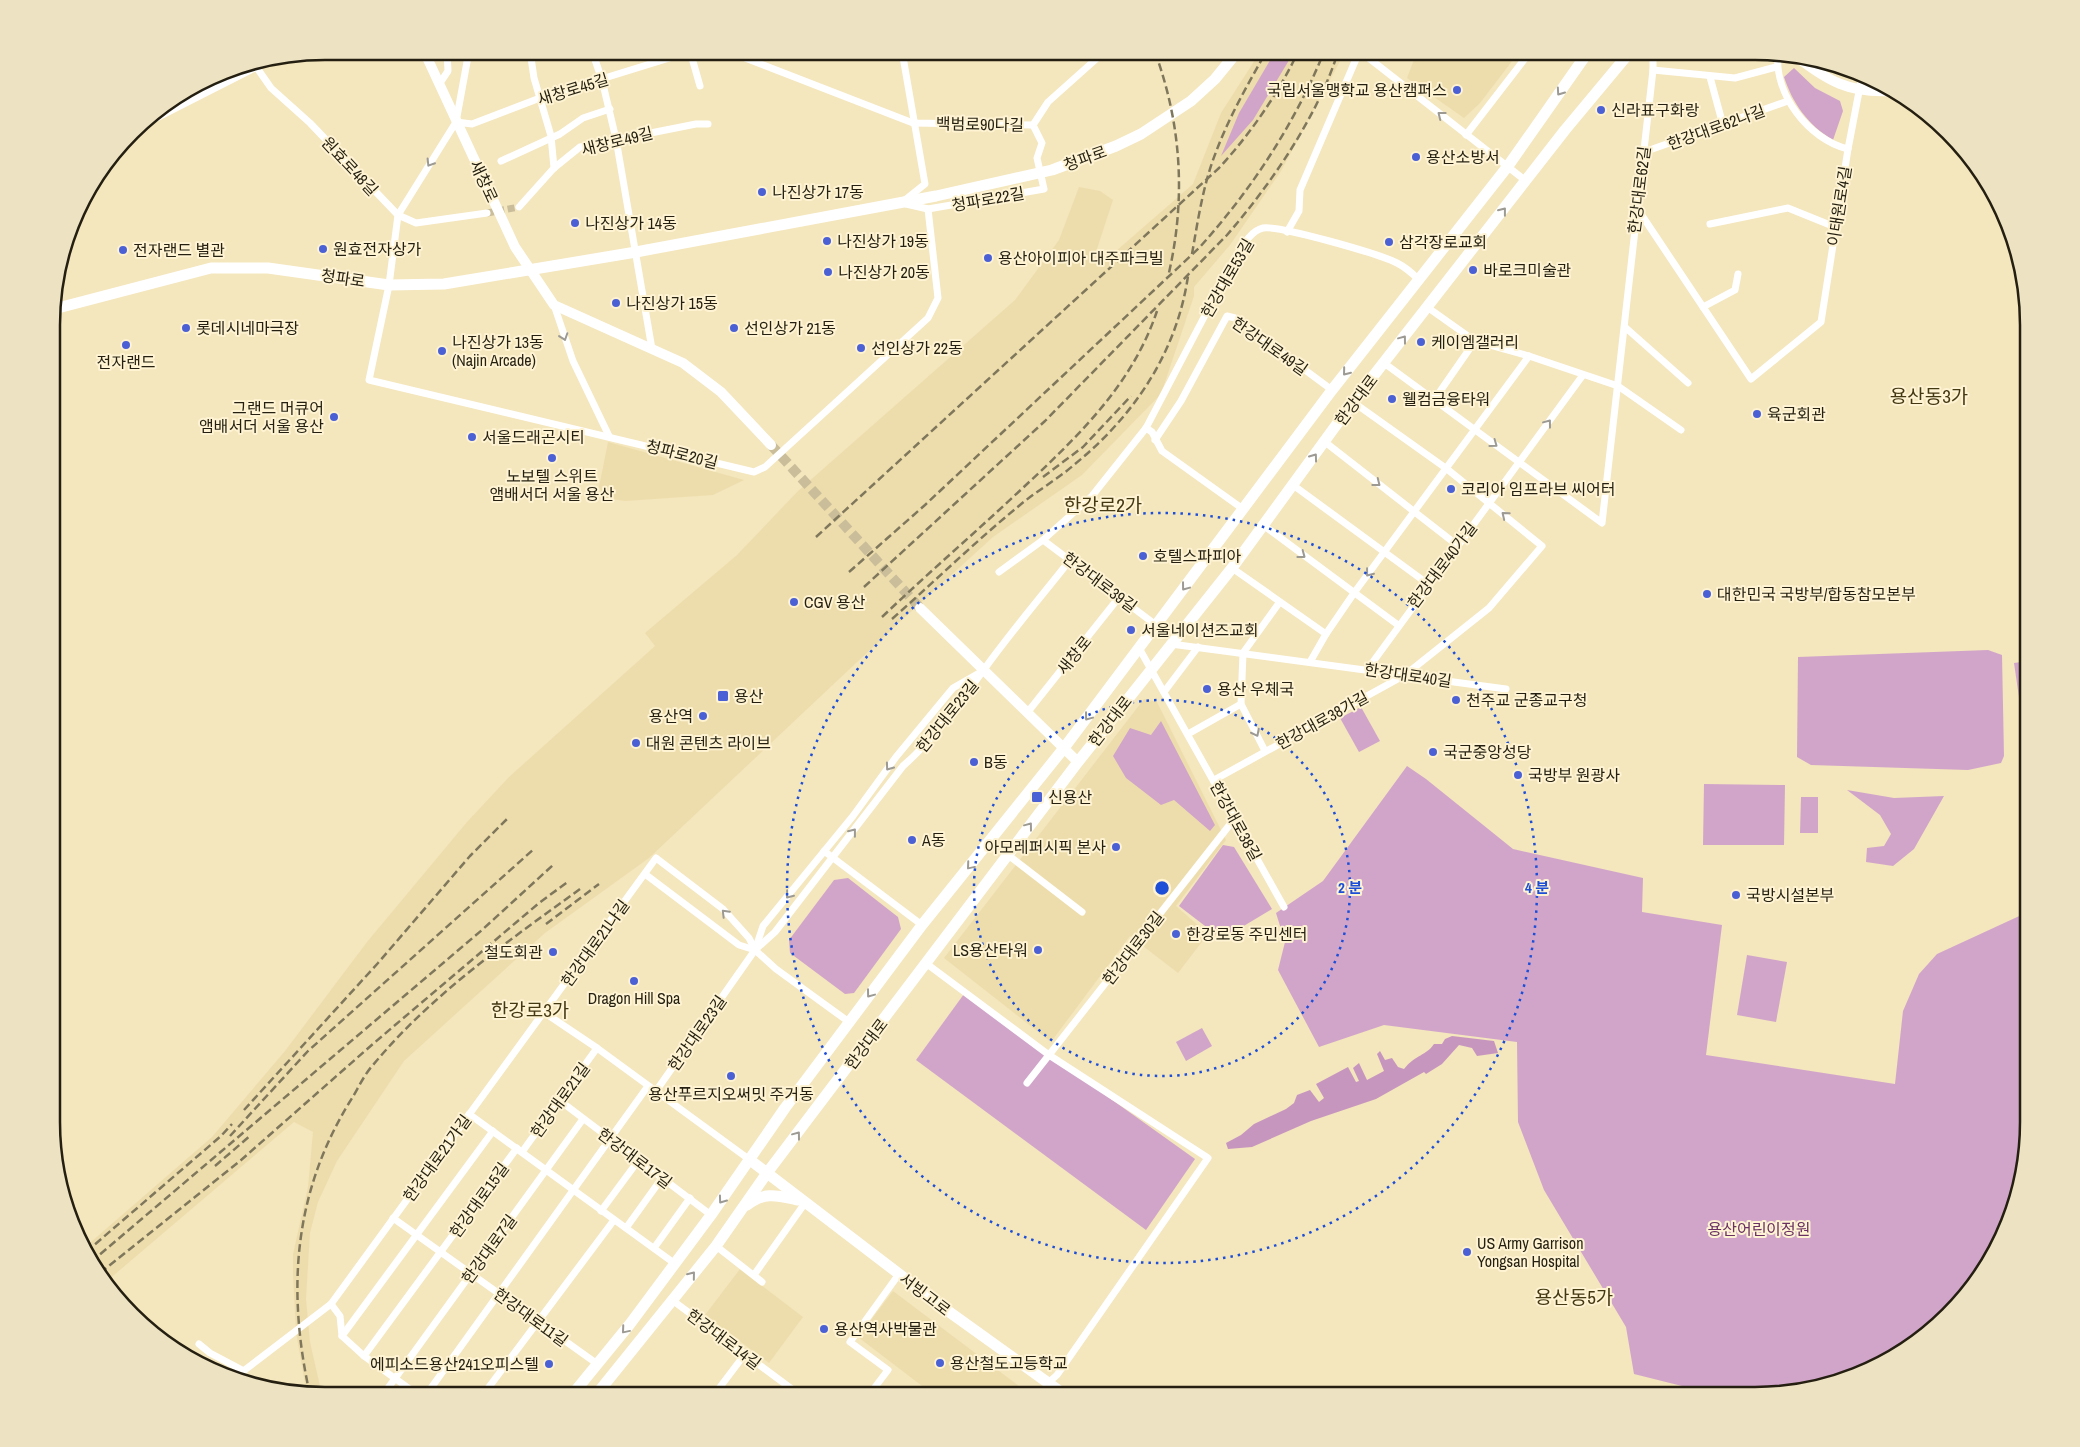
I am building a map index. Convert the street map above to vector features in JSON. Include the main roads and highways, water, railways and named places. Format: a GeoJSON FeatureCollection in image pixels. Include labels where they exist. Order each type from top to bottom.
{"type":"FeatureCollection","features":[{"type":"Feature","properties":{"kind":"main road","name":"새창로"},"geometry":{"type":"LineString","coordinates":[[428,60],[515,247],[554,305],[683,363],[704,378],[770,445]]}},
{"type":"Feature","properties":{"kind":"main road","name":"청파로"},"geometry":{"type":"LineString","coordinates":[[61,307],[211,268],[268,268],[389,285],[444,284],[636,252],[936,196],[1052,170],[1116,146],[1150,129],[1191,101],[1215,79],[1230,60]]}},
{"type":"Feature","properties":{"kind":"main road","name":"한강대로"},"geometry":{"type":"LineString","coordinates":[[578,1387],[630,1324],[711,1215],[785,1108],[922,924],[1064,748],[1332,390],[1508,166],[1580,60]]}},
{"type":"Feature","properties":{"kind":"main road","name":"한강대로"},"geometry":{"type":"LineString","coordinates":[[602,1387],[716,1246],[767,1173],[1078,762],[1232,568],[1353,402],[1565,130],[1623,60]]}},
{"type":"Feature","properties":{"kind":"main road"},"geometry":{"type":"LineString","coordinates":[[1809,66],[1827,79],[1859,90],[1878,91]]}},
{"type":"Feature","properties":{"kind":"main road"},"geometry":{"type":"LineString","coordinates":[[184,102],[231,78]]}},
{"type":"Feature","properties":{"kind":"main road"},"geometry":{"type":"LineString","coordinates":[[920,608],[1078,762]]}},
{"type":"Feature","properties":{"kind":"main road","name":"서빙고로"},"geometry":{"type":"LineString","coordinates":[[750,1160],[899,1274],[1053,1387]]}},
{"type":"Feature","properties":{"kind":"main road"},"geometry":{"type":"LineString","coordinates":[[739,1213],[754,1200],[770,1194],[803,1202]]}},
{"type":"Feature","properties":{"kind":"tunnel"},"geometry":{"type":"LineString","coordinates":[[487,213],[519,207]]}},
{"type":"Feature","properties":{"kind":"tunnel"},"geometry":{"type":"LineString","coordinates":[[771,445],[920,608]]}},
{"type":"Feature","properties":{"kind":"railway"},"geometry":{"type":"LineString","coordinates":[[1158,60],[1171,108],[1178,164],[1177,220],[1174,249],[1168,277]]}},
{"type":"Feature","properties":{"kind":"railway"},"geometry":{"type":"LineString","coordinates":[[1192,254],[1211,164],[1233,113],[1262,60]]}},
{"type":"Feature","properties":{"kind":"railway"},"geometry":{"type":"LineString","coordinates":[[816,537],[1219,168],[1263,113],[1294,60]]}},
{"type":"Feature","properties":{"kind":"railway"},"geometry":{"type":"LineString","coordinates":[[849,572],[925,505],[1199,248],[1237,203],[1270,155],[1299,105],[1320,60]]}},
{"type":"Feature","properties":{"kind":"railway"},"geometry":{"type":"LineString","coordinates":[[864,587],[1045,421],[1227,235],[1260,194],[1292,148],[1306,125],[1335,60]]}},
{"type":"Feature","properties":{"kind":"railway"},"geometry":{"type":"LineString","coordinates":[[892,619],[1004,519],[1068,469],[1116,425],[1150,381],[1163,356],[1174,331],[1188,276]]}},
{"type":"Feature","properties":{"kind":"railway"},"geometry":{"type":"LineString","coordinates":[[882,617],[1056,457],[1097,413],[1132,365],[1146,339],[1157,311]]}},
{"type":"Feature","properties":{"kind":"railway"},"geometry":{"type":"LineString","coordinates":[[1043,477],[1083,447],[1131,396]]}},
{"type":"Feature","properties":{"kind":"railway"},"geometry":{"type":"LineString","coordinates":[[244,1110],[378,963],[470,856],[508,818]]}},
{"type":"Feature","properties":{"kind":"railway"},"geometry":{"type":"LineString","coordinates":[[230,1136],[308,1051],[535,848]]}},
{"type":"Feature","properties":{"kind":"railway"},"geometry":{"type":"LineString","coordinates":[[97,1256],[482,930],[553,865]]}},
{"type":"Feature","properties":{"kind":"railway"},"geometry":{"type":"LineString","coordinates":[[105,1269],[240,1161],[374,1043],[539,903],[569,881]]}},
{"type":"Feature","properties":{"kind":"railway"},"geometry":{"type":"LineString","coordinates":[[546,924],[599,884]]}},
{"type":"Feature","properties":{"kind":"railway"},"geometry":{"type":"LineString","coordinates":[[308,1386],[299,1319],[297,1282],[300,1245],[306,1209],[316,1173],[330,1138],[349,1103],[369,1069],[420,1015],[471,971],[580,889]]}},
{"type":"Feature","properties":{"kind":"railway"},"geometry":{"type":"LineString","coordinates":[[92,1247],[221,1136],[232,1124]]}},
{"type":"Feature","properties":{"kind":"railway"},"geometry":{"type":"LineString","coordinates":[[215,1166],[251,1135]]}},
{"type":"Feature","properties":{"kind":"place","name":"국립서울맹학교 용산캠퍼스"},"geometry":{"type":"Point","coordinates":[1457,90]}},
{"type":"Feature","properties":{"kind":"place","name":"신라표구화랑"},"geometry":{"type":"Point","coordinates":[1601,110]}},
{"type":"Feature","properties":{"kind":"place","name":"용산소방서"},"geometry":{"type":"Point","coordinates":[1416,157]}},
{"type":"Feature","properties":{"kind":"place","name":"나진상가 17동"},"geometry":{"type":"Point","coordinates":[762,192]}},
{"type":"Feature","properties":{"kind":"place","name":"나진상가 14동"},"geometry":{"type":"Point","coordinates":[575,223]}},
{"type":"Feature","properties":{"kind":"place","name":"나진상가 19동"},"geometry":{"type":"Point","coordinates":[827,241]}},
{"type":"Feature","properties":{"kind":"place","name":"삼각장로교회"},"geometry":{"type":"Point","coordinates":[1389,242]}},
{"type":"Feature","properties":{"kind":"place","name":"원효전자상가"},"geometry":{"type":"Point","coordinates":[323,249]}},
{"type":"Feature","properties":{"kind":"place","name":"전자랜드 별관"},"geometry":{"type":"Point","coordinates":[123,250]}},
{"type":"Feature","properties":{"kind":"place","name":"용산아이피아 대주파크빌"},"geometry":{"type":"Point","coordinates":[988,258]}},
{"type":"Feature","properties":{"kind":"place","name":"바로크미술관"},"geometry":{"type":"Point","coordinates":[1473,270]}},
{"type":"Feature","properties":{"kind":"place","name":"나진상가 20동"},"geometry":{"type":"Point","coordinates":[828,272]}},
{"type":"Feature","properties":{"kind":"place","name":"나진상가 15동"},"geometry":{"type":"Point","coordinates":[616,303]}},
{"type":"Feature","properties":{"kind":"place","name":"롯데시네마극장"},"geometry":{"type":"Point","coordinates":[186,328]}},
{"type":"Feature","properties":{"kind":"place","name":"선인상가 21동"},"geometry":{"type":"Point","coordinates":[734,328]}},
{"type":"Feature","properties":{"kind":"place","name":"케이엠갤러리"},"geometry":{"type":"Point","coordinates":[1421,342]}},
{"type":"Feature","properties":{"kind":"place","name":"전자랜드"},"geometry":{"type":"Point","coordinates":[126,345]}},
{"type":"Feature","properties":{"kind":"place","name":"선인상가 22동"},"geometry":{"type":"Point","coordinates":[861,348]}},
{"type":"Feature","properties":{"kind":"place","name":"나진상가 13동 (Najin Arcade)"},"geometry":{"type":"Point","coordinates":[442,351]}},
{"type":"Feature","properties":{"kind":"place","name":"웰컴금융타워"},"geometry":{"type":"Point","coordinates":[1392,399]}},
{"type":"Feature","properties":{"kind":"place","name":"육군회관"},"geometry":{"type":"Point","coordinates":[1757,414]}},
{"type":"Feature","properties":{"kind":"place","name":"그랜드 머큐어 앰배서더 서울 용산"},"geometry":{"type":"Point","coordinates":[334,417]}},
{"type":"Feature","properties":{"kind":"place","name":"서울드래곤시티"},"geometry":{"type":"Point","coordinates":[472,437]}},
{"type":"Feature","properties":{"kind":"place","name":"노보텔 스위트 앰배서더 서울 용산"},"geometry":{"type":"Point","coordinates":[552,458]}},
{"type":"Feature","properties":{"kind":"place","name":"코리아 임프라브 씨어터"},"geometry":{"type":"Point","coordinates":[1451,489]}},
{"type":"Feature","properties":{"kind":"place","name":"호텔스파피아"},"geometry":{"type":"Point","coordinates":[1143,556]}},
{"type":"Feature","properties":{"kind":"place","name":"대한민국 국방부/합동참모본부"},"geometry":{"type":"Point","coordinates":[1707,594]}},
{"type":"Feature","properties":{"kind":"place","name":"CGV 용산"},"geometry":{"type":"Point","coordinates":[794,602]}},
{"type":"Feature","properties":{"kind":"place","name":"서울네이션즈교회"},"geometry":{"type":"Point","coordinates":[1131,630]}},
{"type":"Feature","properties":{"kind":"place","name":"용산 우체국"},"geometry":{"type":"Point","coordinates":[1207,689]}},
{"type":"Feature","properties":{"kind":"place","name":"용산"},"geometry":{"type":"Point","coordinates":[723,696]}},
{"type":"Feature","properties":{"kind":"place","name":"천주교 군종교구청"},"geometry":{"type":"Point","coordinates":[1456,700]}},
{"type":"Feature","properties":{"kind":"place","name":"용산역"},"geometry":{"type":"Point","coordinates":[703,716]}},
{"type":"Feature","properties":{"kind":"place","name":"대원 콘텐츠 라이브"},"geometry":{"type":"Point","coordinates":[636,743]}},
{"type":"Feature","properties":{"kind":"place","name":"국군중앙성당"},"geometry":{"type":"Point","coordinates":[1433,752]}},
{"type":"Feature","properties":{"kind":"place","name":"B동"},"geometry":{"type":"Point","coordinates":[974,762]}},
{"type":"Feature","properties":{"kind":"place","name":"국방부 원광사"},"geometry":{"type":"Point","coordinates":[1518,775]}},
{"type":"Feature","properties":{"kind":"place","name":"신용산"},"geometry":{"type":"Point","coordinates":[1037,797]}},
{"type":"Feature","properties":{"kind":"place","name":"A동"},"geometry":{"type":"Point","coordinates":[912,840]}},
{"type":"Feature","properties":{"kind":"place","name":"아모레퍼시픽 본사"},"geometry":{"type":"Point","coordinates":[1116,847]}},
{"type":"Feature","properties":{"kind":"place","name":"국방시설본부"},"geometry":{"type":"Point","coordinates":[1736,895]}},
{"type":"Feature","properties":{"kind":"place","name":"한강로동 주민센터"},"geometry":{"type":"Point","coordinates":[1176,934]}},
{"type":"Feature","properties":{"kind":"place","name":"LS용산타워"},"geometry":{"type":"Point","coordinates":[1038,950]}},
{"type":"Feature","properties":{"kind":"place","name":"철도회관"},"geometry":{"type":"Point","coordinates":[553,952]}},
{"type":"Feature","properties":{"kind":"place","name":"Dragon Hill Spa"},"geometry":{"type":"Point","coordinates":[634,981]}},
{"type":"Feature","properties":{"kind":"place","name":"용산푸르지오써밋 주거동"},"geometry":{"type":"Point","coordinates":[731,1076]}},
{"type":"Feature","properties":{"kind":"place","name":"US Army Garrison Yongsan Hospital"},"geometry":{"type":"Point","coordinates":[1467,1252]}},
{"type":"Feature","properties":{"kind":"place","name":"용산역사박물관"},"geometry":{"type":"Point","coordinates":[824,1329]}},
{"type":"Feature","properties":{"kind":"place","name":"용산철도고등학교"},"geometry":{"type":"Point","coordinates":[940,1363]}},
{"type":"Feature","properties":{"kind":"place","name":"에피소드용산241오피스텔"},"geometry":{"type":"Point","coordinates":[549,1364]}},
{"type":"Feature","properties":{"kind":"district","name":"용산동3가"},"geometry":{"type":"Point","coordinates":[1929,396]}},
{"type":"Feature","properties":{"kind":"district","name":"한강로2가"},"geometry":{"type":"Point","coordinates":[1103,505]}},
{"type":"Feature","properties":{"kind":"district","name":"한강로3가"},"geometry":{"type":"Point","coordinates":[530,1010]}},
{"type":"Feature","properties":{"kind":"district","name":"용산동5가"},"geometry":{"type":"Point","coordinates":[1574,1297]}},
{"type":"Feature","properties":{"kind":"park label","name":"용산어린이정원"},"geometry":{"type":"Point","coordinates":[1759,1229]}}]}
